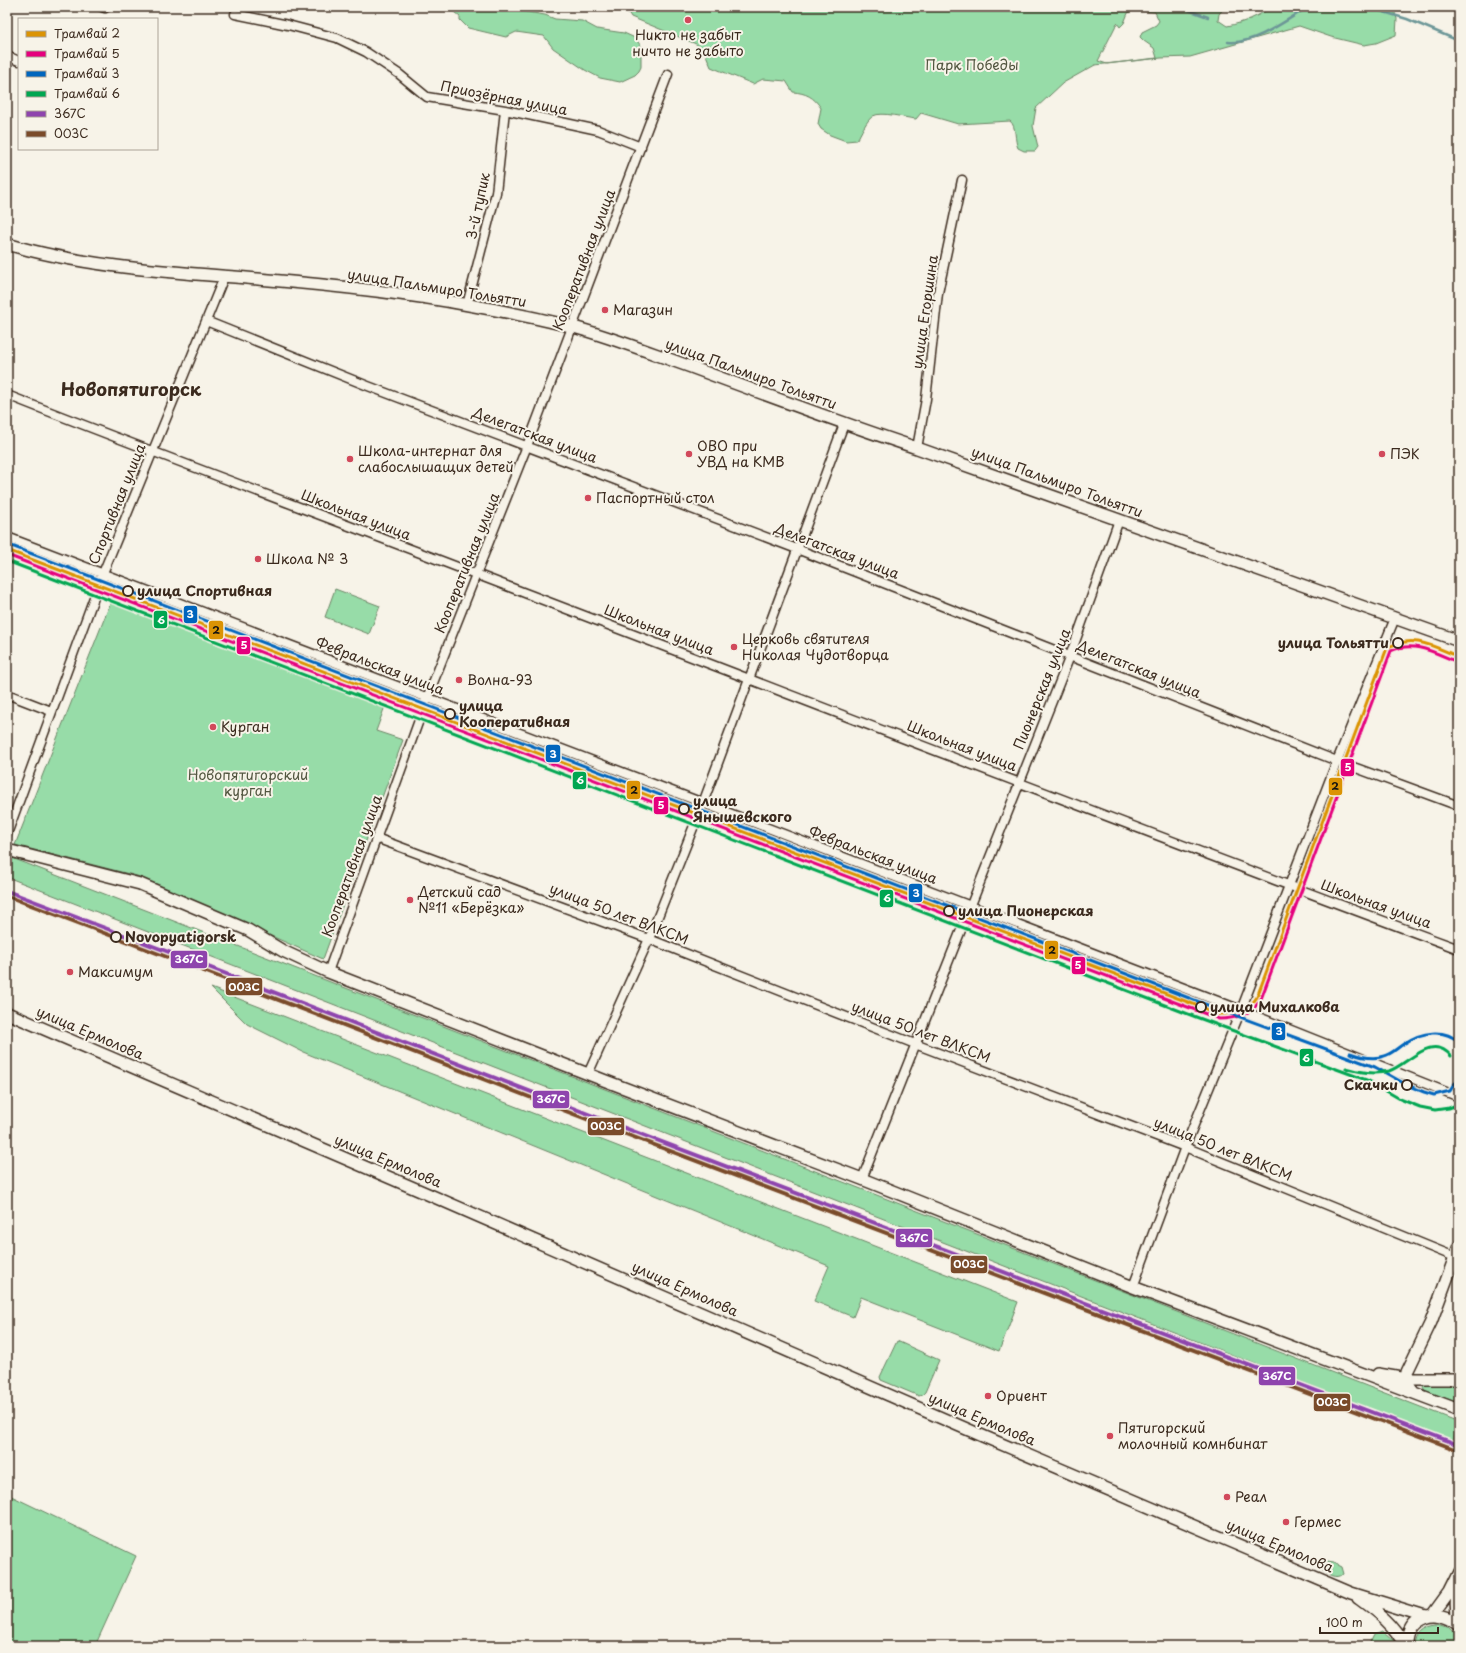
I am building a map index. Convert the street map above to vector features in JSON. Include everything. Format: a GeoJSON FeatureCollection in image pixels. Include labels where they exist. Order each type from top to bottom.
{"type":"FeatureCollection","features":[{"type":"Feature","properties":{"kind":"street","name":"Приозёрная улица"},"geometry":{"type":"LineString","coordinates":[[235,14],[288,25],[337,38],[366,52],[400,74],[426,97],[506,110],[598,130],[641,147]]}},
{"type":"Feature","properties":{"kind":"street"},"geometry":{"type":"LineString","coordinates":[[7,56],[18,61]]}},
{"type":"Feature","properties":{"kind":"street","name":"Кооперативная улица"},"geometry":{"type":"LineString","coordinates":[[328,972],[427,698],[527,446],[668,74]]}},
{"type":"Feature","properties":{"kind":"street","name":"3-й тупик"},"geometry":{"type":"LineString","coordinates":[[467,305],[496,193],[506,110]]}},
{"type":"Feature","properties":{"kind":"street","name":"улица Егоршина"},"geometry":{"type":"LineString","coordinates":[[917,448],[926,399],[938,293],[962,180]]}},
{"type":"Feature","properties":{"kind":"street","name":"улица Пальмиро Тольятти"},"geometry":{"type":"LineString","coordinates":[[7,244],[55,257],[82,262],[364,290],[467,305],[572,327],[648,352],[844,424],[917,448],[1459,641]]}},
{"type":"Feature","properties":{"kind":"street","name":"Спортивная улица"},"geometry":{"type":"LineString","coordinates":[[7,834],[103,573],[224,277]]}},
{"type":"Feature","properties":{"kind":"street","name":"Делегатская улица"},"geometry":{"type":"LineString","coordinates":[[206,320],[368,386],[797,549],[1337,761],[1459,806]]}},
{"type":"Feature","properties":{"kind":"street","name":"Школьная улица"},"geometry":{"type":"LineString","coordinates":[[7,394],[152,452],[1459,949]]}},
{"type":"Feature","properties":{"kind":"street"},"geometry":{"type":"LineString","coordinates":[[588,1074],[648,939],[703,803],[748,678],[844,424]]}},
{"type":"Feature","properties":{"kind":"street","name":"Пионерская улица"},"geometry":{"type":"LineString","coordinates":[[862,1178],[1070,656],[1119,520]]}},
{"type":"Feature","properties":{"kind":"street","name":"Февральская улица"},"geometry":{"type":"LineString","coordinates":[[7,537],[1241,1010],[1459,1096]]}},
{"type":"Feature","properties":{"kind":"street"},"geometry":{"type":"LineString","coordinates":[[1133,1287],[1185,1147],[1290,886],[1337,761],[1394,618]]}},
{"type":"Feature","properties":{"kind":"street"},"geometry":{"type":"LineString","coordinates":[[7,694],[51,711]]}},
{"type":"Feature","properties":{"kind":"street","name":"улица 50 лет ВЛКСМ"},"geometry":{"type":"LineString","coordinates":[[376,838],[648,939],[915,1044],[1457,1251]]}},
{"type":"Feature","properties":{"kind":"street"},"geometry":{"type":"LineString","coordinates":[[7,850],[140,884],[248,930],[283,951],[328,972],[588,1074],[862,1178],[1133,1287],[1459,1410]]}},
{"type":"Feature","properties":{"kind":"street","name":"улица Ермолова"},"geometry":{"type":"LineString","coordinates":[[7,1014],[423,1192],[978,1434],[1351,1593],[1430,1615],[1446,1616],[1459,1625]]}},
{"type":"Feature","properties":{"kind":"street"},"geometry":{"type":"LineString","coordinates":[[1414,1393],[1409,1387],[1407,1372],[1431,1322],[1457,1251]]}},
{"type":"Feature","properties":{"kind":"street"},"geometry":{"type":"LineString","coordinates":[[1353,1369],[1407,1379],[1459,1379]]}},
{"type":"Feature","properties":{"kind":"street"},"geometry":{"type":"LineString","coordinates":[[1430,1615],[1449,1592],[1459,1572]]}},
{"type":"Feature","properties":{"kind":"street"},"geometry":{"type":"LineString","coordinates":[[1459,1578],[1455,1610],[1459,1625]]}},
{"type":"Feature","properties":{"kind":"street","name":"улица Ермолова"},"geometry":{"type":"LineString","coordinates":[[1351,1593],[1382,1615],[1396,1631],[1406,1646]]}},
{"type":"Feature","properties":{"kind":"street","name":"улица Ермолова"},"geometry":{"type":"LineString","coordinates":[[1406,1646],[1409,1633],[1414,1625],[1430,1615]]}},
{"type":"Feature","properties":{"kind":"green space"},"geometry":{"type":"Polygon","coordinates":[[[448,7],[520,7],[521,11],[545,15],[555,19],[582,21],[597,29],[624,33],[635,38],[641,46],[641,67],[635,75],[620,82],[600,78],[585,70],[553,48],[544,36],[516,32],[506,37],[468,28],[460,20],[460,17],[448,7]]]}},
{"type":"Feature","properties":{"kind":"green space","name":"Парк Победы"},"geometry":{"type":"Polygon","coordinates":[[[625,7],[1225,7],[1219,14],[1218,20],[1227,26],[1251,19],[1272,7],[1393,7],[1397,19],[1396,35],[1376,43],[1364,45],[1331,37],[1299,26],[1190,57],[1161,58],[1127,62],[1157,58],[1154,48],[1140,37],[1142,32],[1156,25],[1159,21],[1155,12],[1133,10],[1128,13],[1124,23],[1120,27],[1117,23],[1098,61],[1106,64],[1095,65],[1063,83],[1036,108],[1033,126],[1038,147],[1035,151],[1024,151],[1018,148],[1015,130],[1010,121],[958,124],[921,113],[916,119],[888,114],[873,116],[866,124],[857,140],[846,141],[830,135],[821,129],[818,124],[821,108],[816,101],[802,93],[793,92],[786,81],[763,79],[753,84],[711,67],[704,50],[696,44],[631,17],[625,7]]]}},
{"type":"Feature","properties":{"kind":"green space"},"geometry":{"type":"Polygon","coordinates":[[[335,589],[380,606],[369,634],[325,617],[335,589]]]}},
{"type":"Feature","properties":{"kind":"green space","name":"Новопятигорский курган"},"geometry":{"type":"Polygon","coordinates":[[[114,594],[388,698],[376,731],[403,740],[323,959],[137,876],[15,845],[114,594]]]}},
{"type":"Feature","properties":{"kind":"green space"},"geometry":{"type":"Polygon","coordinates":[[[7,856],[1459,1422],[1453,1441],[7,877],[7,856]]]}},
{"type":"Feature","properties":{"kind":"green space"},"geometry":{"type":"Polygon","coordinates":[[[211,988],[1018,1302],[999,1351],[861,1297],[853,1317],[814,1301],[829,1266],[303,1052],[247,1024],[211,988]]]}},
{"type":"Feature","properties":{"kind":"green space"},"geometry":{"type":"Polygon","coordinates":[[[897,1341],[939,1360],[925,1392],[922,1395],[919,1396],[881,1380],[880,1377],[897,1341]]]}},
{"type":"Feature","properties":{"kind":"green space"},"geometry":{"type":"Polygon","coordinates":[[[1425,1384],[1459,1386],[1459,1403],[1425,1391],[1423,1387],[1425,1384]]]}},
{"type":"Feature","properties":{"kind":"green space"},"geometry":{"type":"Polygon","coordinates":[[[7,1494],[136,1556],[95,1646],[7,1646],[7,1494]]]}},
{"type":"Feature","properties":{"kind":"green space"},"geometry":{"type":"Polygon","coordinates":[[[1326,1562],[1333,1563],[1341,1567],[1343,1574],[1341,1576],[1330,1575],[1322,1570],[1320,1566],[1326,1562]]]}},
{"type":"Feature","properties":{"kind":"green space"},"geometry":{"type":"Polygon","coordinates":[[[1437,1623],[1446,1625],[1455,1633],[1458,1646],[1414,1646],[1414,1641],[1420,1630],[1428,1625],[1437,1623]]]}},
{"type":"Feature","properties":{"kind":"green space"},"geometry":{"type":"Polygon","coordinates":[[[1383,1631],[1393,1640],[1396,1646],[1369,1646],[1375,1634],[1383,1631]]]}},
{"type":"Feature","properties":{"kind":"waterway"},"geometry":{"type":"LineString","coordinates":[[1180,7],[1208,17]]}},
{"type":"Feature","properties":{"kind":"waterway"},"geometry":{"type":"LineString","coordinates":[[1228,42],[1238,42],[1259,36],[1280,25],[1308,7]]}},
{"type":"Feature","properties":{"kind":"waterway"},"geometry":{"type":"LineString","coordinates":[[1367,7],[1407,19],[1459,41]]}},
{"type":"Feature","properties":{"kind":"tram line","name":"3"},"geometry":{"type":"LineString","coordinates":[[9,545],[1202,1003],[1375,1067],[1407,1085],[1424,1092],[1434,1095],[1450,1091],[1455,1083]]}},
{"type":"Feature","properties":{"kind":"tram line","name":"2"},"geometry":{"type":"LineString","coordinates":[[7,550],[1219,1014],[1230,1013],[1245,1008],[1257,997],[1387,648],[1406,642],[1424,643],[1459,657]]}},
{"type":"Feature","properties":{"kind":"tram line","name":"5"},"geometry":{"type":"LineString","coordinates":[[7,555],[1219,1019],[1243,1015],[1258,1004],[1261,999],[1391,651],[1400,648],[1416,647],[1457,662]]}},
{"type":"Feature","properties":{"kind":"tram line","name":"6"},"geometry":{"type":"LineString","coordinates":[[7,561],[1196,1017],[1369,1081],[1400,1099],[1420,1107],[1435,1110],[1449,1108],[1459,1104]]}},
{"type":"Feature","properties":{"kind":"tram line","name":"3"},"geometry":{"type":"LineString","coordinates":[[1350,1053],[1367,1058],[1376,1058],[1390,1054],[1411,1039],[1432,1033],[1440,1033],[1459,1042]]}},
{"type":"Feature","properties":{"kind":"tram line","name":"6"},"geometry":{"type":"LineString","coordinates":[[1346,1068],[1357,1071],[1378,1073],[1389,1071],[1420,1052],[1436,1047],[1451,1056]]}},
{"type":"Feature","properties":{"kind":"transit line","name":"367С"},"geometry":{"type":"LineString","coordinates":[[7,891],[1459,1445]]}},
{"type":"Feature","properties":{"kind":"transit line","name":"003С"},"geometry":{"type":"LineString","coordinates":[[7,896],[594,1122],[1457,1450]]}},
{"type":"Feature","properties":{"kind":"place","name":"Никто не забыт ничто не забыто"},"geometry":{"type":"Point","coordinates":[688,20]}},
{"type":"Feature","properties":{"kind":"place","name":"Магазин"},"geometry":{"type":"Point","coordinates":[605,310]}},
{"type":"Feature","properties":{"kind":"place","name":"ОВО при УВД на КМВ"},"geometry":{"type":"Point","coordinates":[689,454]}},
{"type":"Feature","properties":{"kind":"place","name":"ПЭК"},"geometry":{"type":"Point","coordinates":[1382,454]}},
{"type":"Feature","properties":{"kind":"place","name":"Школа-интернат для слабослышащих детей"},"geometry":{"type":"Point","coordinates":[350,459]}},
{"type":"Feature","properties":{"kind":"place","name":"Паспортный стол"},"geometry":{"type":"Point","coordinates":[588,498]}},
{"type":"Feature","properties":{"kind":"place","name":"Школа № 3"},"geometry":{"type":"Point","coordinates":[258,559]}},
{"type":"Feature","properties":{"kind":"place","name":"улица Спортивная"},"geometry":{"type":"Point","coordinates":[128,591]}},
{"type":"Feature","properties":{"kind":"place","name":"улица Тольятти"},"geometry":{"type":"Point","coordinates":[1398,643]}},
{"type":"Feature","properties":{"kind":"place","name":"Церковь святителя Николая Чудотворца"},"geometry":{"type":"Point","coordinates":[734,647]}},
{"type":"Feature","properties":{"kind":"place","name":"Волна-93"},"geometry":{"type":"Point","coordinates":[459,680]}},
{"type":"Feature","properties":{"kind":"place","name":"улица Кооперативная"},"geometry":{"type":"Point","coordinates":[450,714]}},
{"type":"Feature","properties":{"kind":"place","name":"Курган"},"geometry":{"type":"Point","coordinates":[213,727]}},
{"type":"Feature","properties":{"kind":"place","name":"улица Янышевского"},"geometry":{"type":"Point","coordinates":[684,809]}},
{"type":"Feature","properties":{"kind":"place","name":"Детский сад №11 «Берёзка»"},"geometry":{"type":"Point","coordinates":[410,900]}},
{"type":"Feature","properties":{"kind":"place","name":"улица Пионерская"},"geometry":{"type":"Point","coordinates":[949,911]}},
{"type":"Feature","properties":{"kind":"place","name":"Novopyatigorsk"},"geometry":{"type":"Point","coordinates":[116,937]}},
{"type":"Feature","properties":{"kind":"place","name":"Максимум"},"geometry":{"type":"Point","coordinates":[70,972]}},
{"type":"Feature","properties":{"kind":"place","name":"улица Михалкова"},"geometry":{"type":"Point","coordinates":[1201,1007]}},
{"type":"Feature","properties":{"kind":"place","name":"Скачки"},"geometry":{"type":"Point","coordinates":[1407,1085]}},
{"type":"Feature","properties":{"kind":"place","name":"Ориент"},"geometry":{"type":"Point","coordinates":[988,1396]}},
{"type":"Feature","properties":{"kind":"place","name":"Пятигорский молочный комнбинат"},"geometry":{"type":"Point","coordinates":[1110,1436]}},
{"type":"Feature","properties":{"kind":"place","name":"Реал"},"geometry":{"type":"Point","coordinates":[1227,1497]}},
{"type":"Feature","properties":{"kind":"place","name":"Гермес"},"geometry":{"type":"Point","coordinates":[1286,1522]}},
{"type":"Feature","properties":{"kind":"district","name":"Новопятигорск"},"geometry":{"type":"Point","coordinates":[131,390]}}]}
